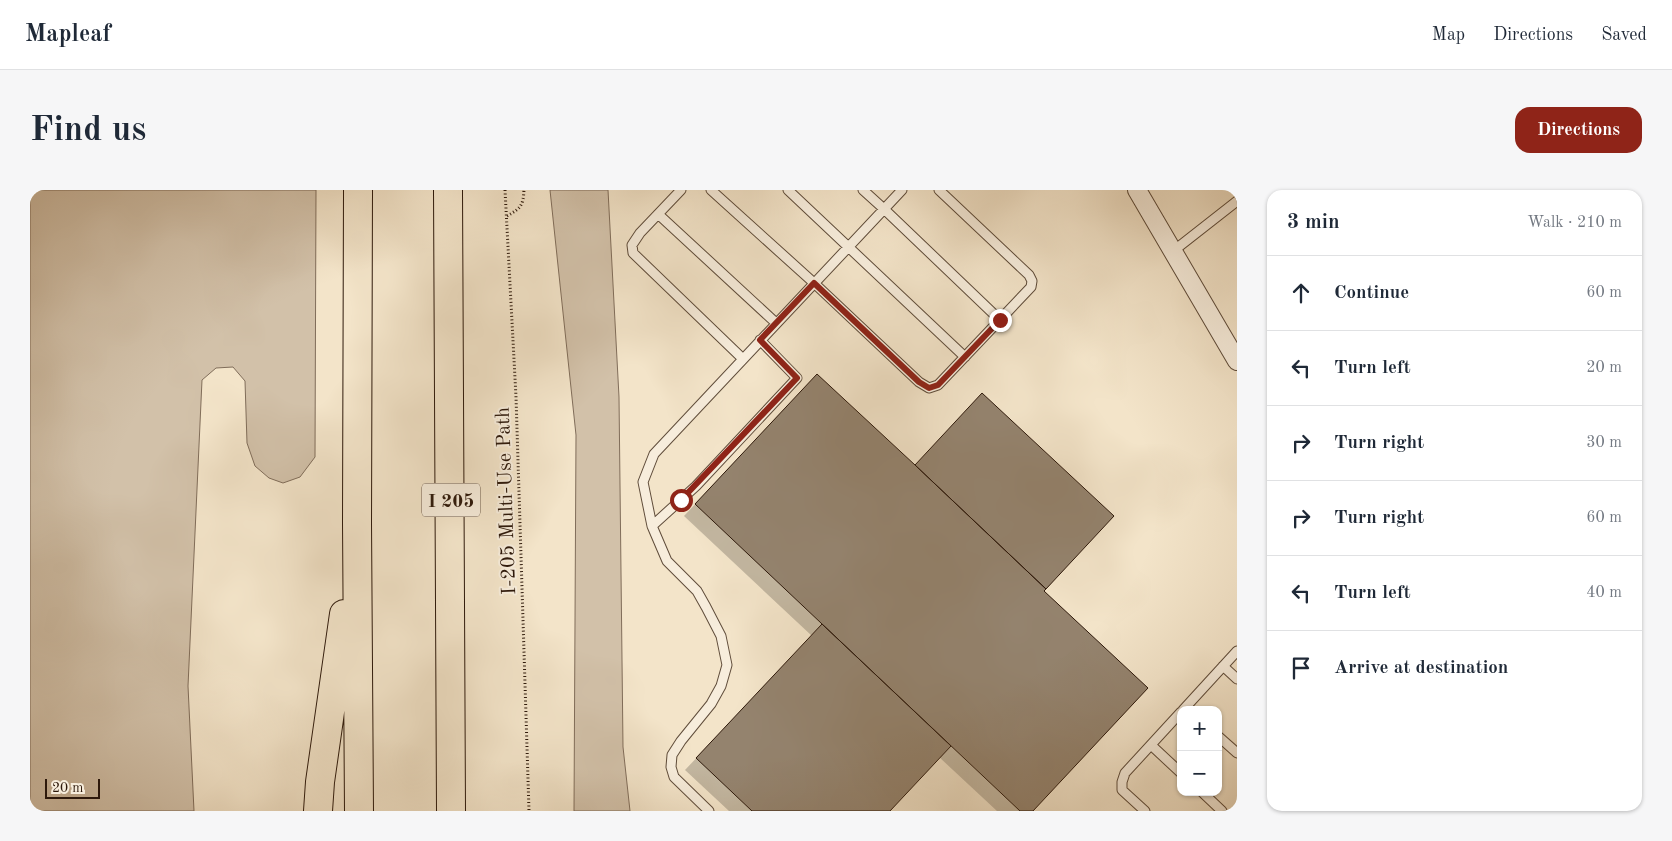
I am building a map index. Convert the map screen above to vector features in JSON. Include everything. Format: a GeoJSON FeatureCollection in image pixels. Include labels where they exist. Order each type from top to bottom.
{"type":"FeatureCollection","features":[{"type":"Feature","properties":{"kind":"highway"},"geometry":{"type":"LineString","coordinates":[[358,190],[357,523],[359,811]]}},
{"type":"Feature","properties":{"kind":"highway","name":"I 205"},"geometry":{"type":"LineString","coordinates":[[448,190],[451,811]]}},
{"type":"Feature","properties":{"kind":"highway"},"geometry":{"type":"LineString","coordinates":[[318,811],[320,782],[357,523]]}},
{"type":"Feature","properties":{"kind":"street"},"geometry":{"type":"LineString","coordinates":[[1137,190],[1237,361]]}},
{"type":"Feature","properties":{"kind":"lane"},"geometry":{"type":"LineString","coordinates":[[681,190],[636,239],[632,245],[633,253],[743,359]]}},
{"type":"Feature","properties":{"kind":"lane"},"geometry":{"type":"LineString","coordinates":[[711,190],[814,283],[919,382],[929,388],[938,385],[1032,287],[1029,275],[939,190]]}},
{"type":"Feature","properties":{"kind":"lane"},"geometry":{"type":"LineString","coordinates":[[788,190],[965,357]]}},
{"type":"Feature","properties":{"kind":"lane"},"geometry":{"type":"LineString","coordinates":[[863,190],[1000,320]]}},
{"type":"Feature","properties":{"kind":"lane"},"geometry":{"type":"LineString","coordinates":[[709,811],[674,777],[671,767],[672,756],[681,741],[711,704],[721,686],[727,664],[721,636],[697,591],[668,562],[652,526],[643,482],[654,454],[902,190]]}},
{"type":"Feature","properties":{"kind":"lane"},"geometry":{"type":"LineString","coordinates":[[1172,252],[1237,201]]}},
{"type":"Feature","properties":{"kind":"lane"},"geometry":{"type":"LineString","coordinates":[[658,214],[776,323]]}},
{"type":"Feature","properties":{"kind":"lane"},"geometry":{"type":"LineString","coordinates":[[652,526],[696,486],[797,378],[760,340]]}},
{"type":"Feature","properties":{"kind":"lane"},"geometry":{"type":"LineString","coordinates":[[1188,706],[1237,651]]}},
{"type":"Feature","properties":{"kind":"lane"},"geometry":{"type":"LineString","coordinates":[[1223,666],[1237,679]]}},
{"type":"Feature","properties":{"kind":"lane"},"geometry":{"type":"LineString","coordinates":[[1145,811],[1122,790],[1125,773],[1177,717]]}},
{"type":"Feature","properties":{"kind":"lane"},"geometry":{"type":"LineString","coordinates":[[1222,740],[1237,753]]}},
{"type":"Feature","properties":{"kind":"lane"},"geometry":{"type":"LineString","coordinates":[[1151,745],[1177,769]]}},
{"type":"Feature","properties":{"kind":"lane"},"geometry":{"type":"LineString","coordinates":[[1206,796],[1222,811]]}},
{"type":"Feature","properties":{"kind":"path","name":"I-205 Multi-Use Path"},"geometry":{"type":"LineString","coordinates":[[504,190],[513,318],[529,811]]}},
{"type":"Feature","properties":{"kind":"path"},"geometry":{"type":"LineString","coordinates":[[506,216],[516,211],[523,204],[524,190]]}},
{"type":"Feature","properties":{"kind":"shaded area"},"geometry":{"type":"Polygon","coordinates":[[[30,190],[316,190],[315,457],[300,477],[283,483],[269,478],[255,466],[247,443],[245,381],[233,367],[216,368],[202,380],[188,686],[194,811],[30,811],[30,190]]]}},
{"type":"Feature","properties":{"kind":"shaded area"},"geometry":{"type":"Polygon","coordinates":[[[550,190],[608,190],[619,397],[623,747],[630,811],[574,811],[576,435],[550,190]]]}},
{"type":"Feature","properties":{"kind":"building"},"geometry":{"type":"Polygon","coordinates":[[[817,374],[1046,589],[1044,591],[1148,688],[1033,811],[1020,811],[695,504],[817,374]]]}},
{"type":"Feature","properties":{"kind":"building"},"geometry":{"type":"Polygon","coordinates":[[[982,393],[1114,516],[1046,589],[915,465],[982,393]]]}},
{"type":"Feature","properties":{"kind":"building"},"geometry":{"type":"Polygon","coordinates":[[[822,624],[951,746],[890,811],[752,811],[696,758],[822,624]]]}},
{"type":"Feature","properties":{"kind":"route"},"geometry":{"type":"LineString","coordinates":[[681,500],[797,378],[760,340],[814,283],[919,382],[929,388],[938,385],[1000,320]]}}]}
